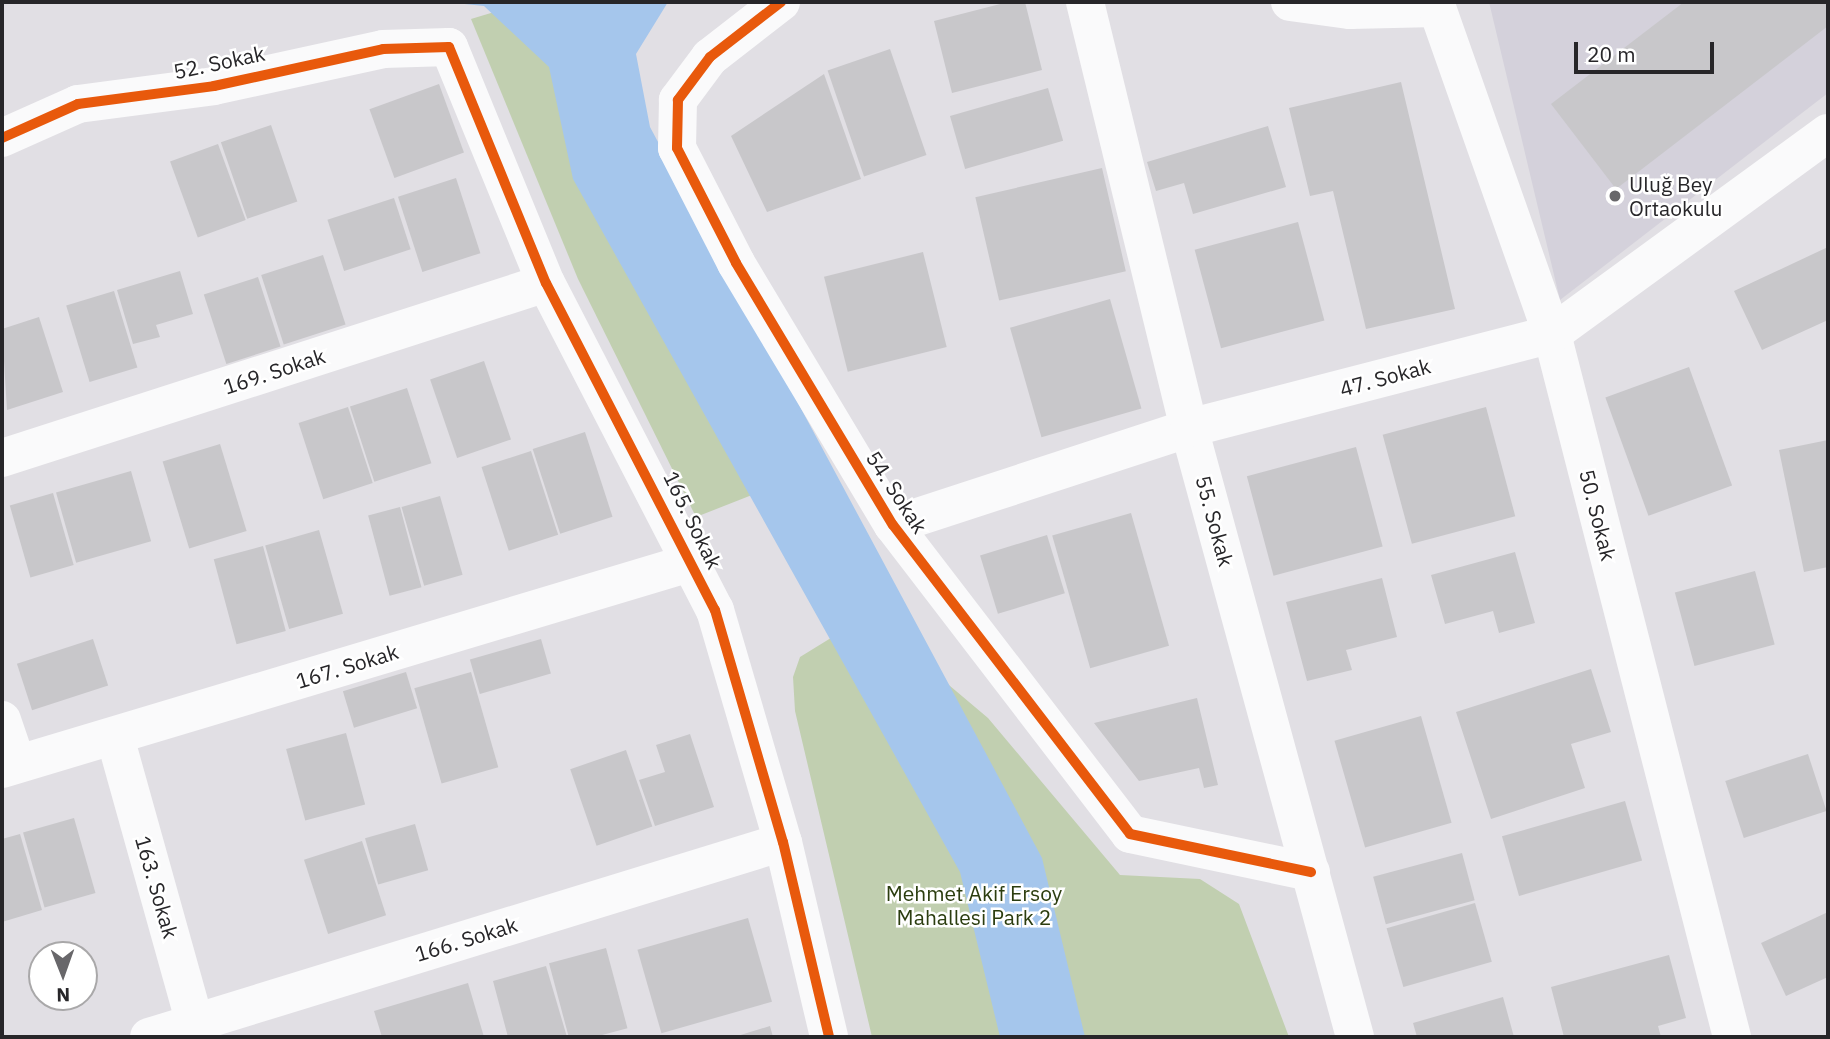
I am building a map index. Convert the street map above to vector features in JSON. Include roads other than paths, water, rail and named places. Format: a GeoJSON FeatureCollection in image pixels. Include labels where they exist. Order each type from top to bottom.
{"type":"FeatureCollection","features":[{"type":"Feature","properties":{"kind":"street","name":"54. Sokak"},"geometry":{"type":"LineString","coordinates":[[781,2],[709,57],[678,100],[677,148],[736,263],[893,525],[1130,834],[1311,872]]}},
{"type":"Feature","properties":{"kind":"street","name":"55. Sokak"},"geometry":{"type":"LineString","coordinates":[[1085,2],[1189,428],[1355,1037]]}},
{"type":"Feature","properties":{"kind":"street"},"geometry":{"type":"LineString","coordinates":[[1290,2],[1350,10],[1435,5]]}},
{"type":"Feature","properties":{"kind":"street","name":"50. Sokak"},"geometry":{"type":"LineString","coordinates":[[1435,5],[1552,334],[1731,1037]]}},
{"type":"Feature","properties":{"kind":"street","name":"52. Sokak"},"geometry":{"type":"LineString","coordinates":[[2,138],[78,104],[214,86],[383,49],[449,47]]}},
{"type":"Feature","properties":{"kind":"street","name":"165. Sokak"},"geometry":{"type":"LineString","coordinates":[[449,47],[546,283],[693,562],[715,610],[783,842],[829,1037]]}},
{"type":"Feature","properties":{"kind":"street","name":"47. Sokak"},"geometry":{"type":"LineString","coordinates":[[893,525],[1189,428],[1552,334],[1828,133]]}},
{"type":"Feature","properties":{"kind":"street","name":"169. Sokak"},"geometry":{"type":"LineString","coordinates":[[2,458],[546,283]]}},
{"type":"Feature","properties":{"kind":"street","name":"167. Sokak"},"geometry":{"type":"LineString","coordinates":[[9,766],[115,737],[693,562]]}},
{"type":"Feature","properties":{"kind":"street"},"geometry":{"type":"LineString","coordinates":[[2,720],[9,766]]}},
{"type":"Feature","properties":{"kind":"street","name":"163. Sokak"},"geometry":{"type":"LineString","coordinates":[[115,737],[197,1030]]}},
{"type":"Feature","properties":{"kind":"street","name":"166. Sokak"},"geometry":{"type":"LineString","coordinates":[[149,1037],[197,1030],[783,842]]}},
{"type":"Feature","properties":{"kind":"water"},"geometry":{"type":"Polygon","coordinates":[[[445,2],[668,2],[636,54],[650,127],[1042,858],[1085,1037],[1000,1037],[960,872],[573,179],[549,67],[484,6],[445,2]]]}},
{"type":"Feature","properties":{"kind":"place","name":"Uluğ Bey Ortaokulu"},"geometry":{"type":"Point","coordinates":[1615,196]}},
{"type":"Feature","properties":{"kind":"park label","name":"Mehmet Akif Ersoy Mahallesi Park 2"},"geometry":{"type":"Point","coordinates":[974,905]}}]}
